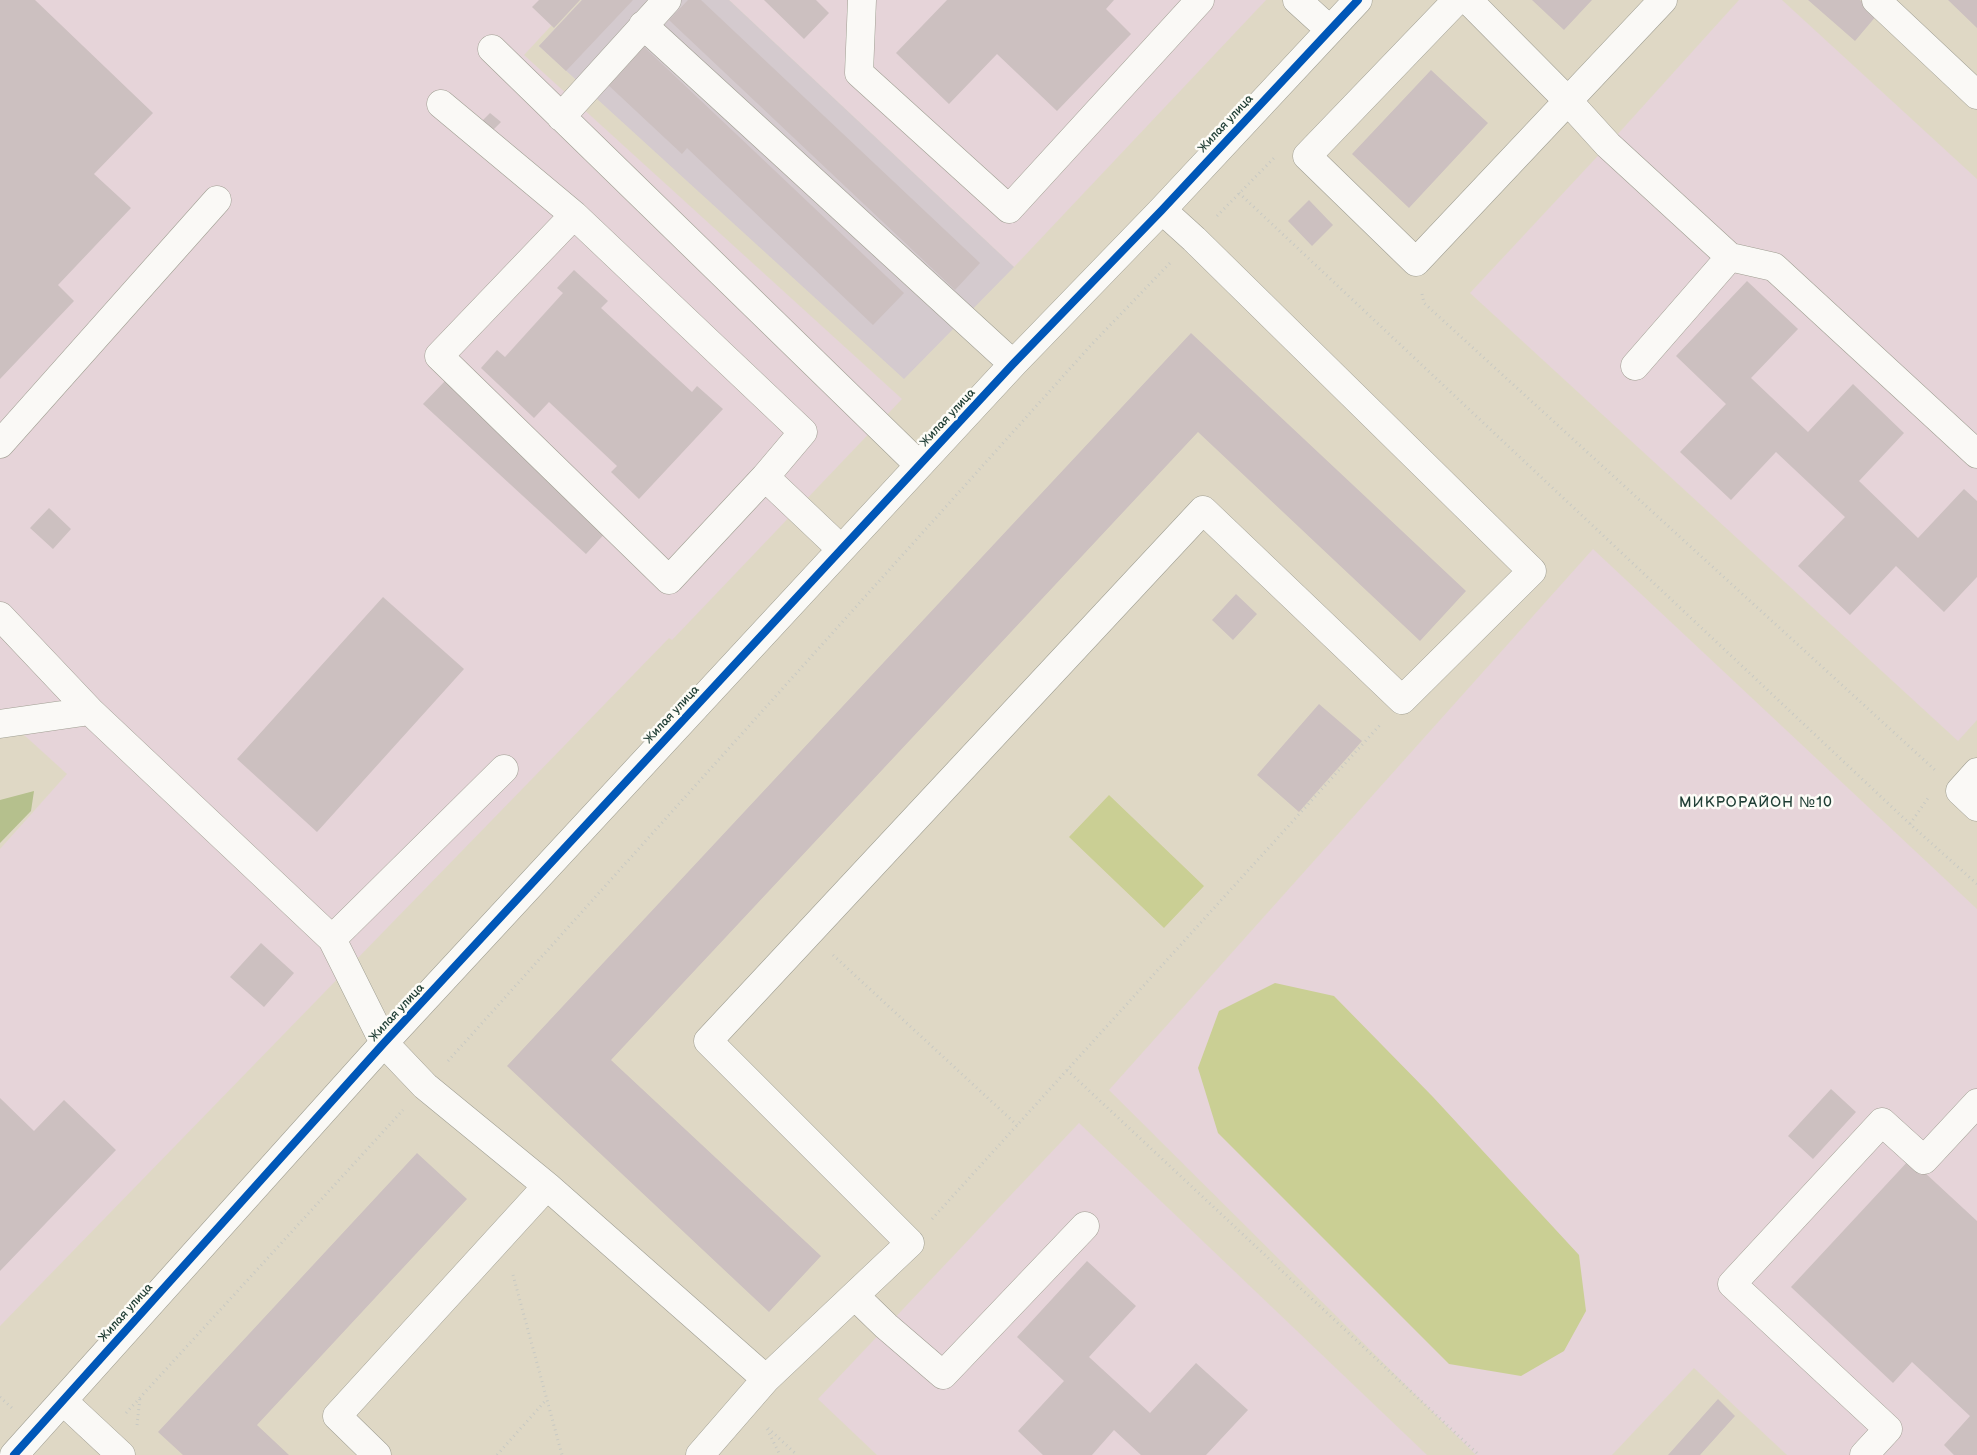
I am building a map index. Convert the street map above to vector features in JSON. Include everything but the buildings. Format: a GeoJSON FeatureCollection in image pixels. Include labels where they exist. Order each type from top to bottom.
{"type":"FeatureCollection","features":[{"type":"Feature","properties":{"kind":"street"},"geometry":{"type":"LineString","coordinates":[[561,117],[667,0]]}},
{"type":"Feature","properties":{"kind":"street"},"geometry":{"type":"LineString","coordinates":[[862,0],[859,73],[1009,209],[1200,0]]}},
{"type":"Feature","properties":{"kind":"street"},"geometry":{"type":"LineString","coordinates":[[1297,0],[1330,30]]}},
{"type":"Feature","properties":{"kind":"street","name":"Жилая улица"},"geometry":{"type":"LineString","coordinates":[[14,1455],[384,1043],[1013,364],[1162,210],[1358,0]]}},
{"type":"Feature","properties":{"kind":"street"},"geometry":{"type":"LineString","coordinates":[[1457,0],[1307,156],[1416,262],[1663,0]]}},
{"type":"Feature","properties":{"kind":"street"},"geometry":{"type":"LineString","coordinates":[[1468,0],[1568,100],[1608,146],[1730,257],[1774,267],[1977,454]]}},
{"type":"Feature","properties":{"kind":"street"},"geometry":{"type":"LineString","coordinates":[[1876,0],[1977,95]]}},
{"type":"Feature","properties":{"kind":"street"},"geometry":{"type":"LineString","coordinates":[[644,26],[1013,364]]}},
{"type":"Feature","properties":{"kind":"street"},"geometry":{"type":"LineString","coordinates":[[492,50],[919,465]]}},
{"type":"Feature","properties":{"kind":"street"},"geometry":{"type":"LineString","coordinates":[[441,104],[574,215],[803,432],[765,477],[669,580],[439,356],[574,215]]}},
{"type":"Feature","properties":{"kind":"street"},"geometry":{"type":"LineString","coordinates":[[0,444],[217,200]]}},
{"type":"Feature","properties":{"kind":"street"},"geometry":{"type":"LineString","coordinates":[[700,1455],[766,1379],[910,1243],[708,1041],[1203,510],[1402,700],[1532,571],[1194,239],[1162,210]]}},
{"type":"Feature","properties":{"kind":"street"},"geometry":{"type":"LineString","coordinates":[[1634,366],[1730,257]]}},
{"type":"Feature","properties":{"kind":"street"},"geometry":{"type":"LineString","coordinates":[[765,477],[841,549]]}},
{"type":"Feature","properties":{"kind":"street"},"geometry":{"type":"LineString","coordinates":[[0,616],[90,711],[332,939],[384,1043],[425,1086],[547,1186],[766,1379]]}},
{"type":"Feature","properties":{"kind":"street"},"geometry":{"type":"LineString","coordinates":[[0,724],[90,711]]}},
{"type":"Feature","properties":{"kind":"street"},"geometry":{"type":"LineString","coordinates":[[332,939],[504,769]]}},
{"type":"Feature","properties":{"kind":"street"},"geometry":{"type":"LineString","coordinates":[[1977,772],[1960,791],[1977,807]]}},
{"type":"Feature","properties":{"kind":"street"},"geometry":{"type":"LineString","coordinates":[[1864,1455],[1888,1429],[1732,1284],[1882,1122],[1924,1160],[1977,1103]]}},
{"type":"Feature","properties":{"kind":"street"},"geometry":{"type":"LineString","coordinates":[[378,1455],[337,1416],[547,1186]]}},
{"type":"Feature","properties":{"kind":"street"},"geometry":{"type":"LineString","coordinates":[[855,1296],[886,1326],[943,1375],[1085,1226]]}},
{"type":"Feature","properties":{"kind":"street"},"geometry":{"type":"LineString","coordinates":[[62,1401],[112,1446]]}},
{"type":"Feature","properties":{"kind":"path"},"geometry":{"type":"LineString","coordinates":[[112,1446],[425,1086],[1092,344],[1278,154]]}},
{"type":"Feature","properties":{"kind":"path"},"geometry":{"type":"LineString","coordinates":[[1240,193],[1910,824],[1977,884]]}},
{"type":"Feature","properties":{"kind":"path"},"geometry":{"type":"LineString","coordinates":[[1416,262],[1424,303],[1936,771]]}},
{"type":"Feature","properties":{"kind":"path"},"geometry":{"type":"LineString","coordinates":[[910,1243],[1402,700]]}},
{"type":"Feature","properties":{"kind":"path"},"geometry":{"type":"LineString","coordinates":[[1910,824],[1932,793]]}},
{"type":"Feature","properties":{"kind":"path"},"geometry":{"type":"LineString","coordinates":[[809,933],[1017,1125]]}},
{"type":"Feature","properties":{"kind":"path"},"geometry":{"type":"LineString","coordinates":[[1067,1070],[1478,1455]]}},
{"type":"Feature","properties":{"kind":"path"},"geometry":{"type":"LineString","coordinates":[[502,1235],[562,1455]]}},
{"type":"Feature","properties":{"kind":"path"},"geometry":{"type":"LineString","coordinates":[[497,1455],[547,1399]]}},
{"type":"Feature","properties":{"kind":"path"},"geometry":{"type":"LineString","coordinates":[[780,1455],[764,1424],[797,1455]]}},
{"type":"Feature","properties":{"kind":"shaded area"},"geometry":{"type":"Polygon","coordinates":[[[0,0],[575,0],[524,55],[902,399],[672,640],[669,638],[0,1326],[0,849],[67,774],[0,713],[0,0]]]}},
{"type":"Feature","properties":{"kind":"shaded area"},"geometry":{"type":"Polygon","coordinates":[[[582,0],[729,0],[1014,267],[904,379],[539,46],[582,0]]]}},
{"type":"Feature","properties":{"kind":"shaded area"},"geometry":{"type":"Polygon","coordinates":[[[729,0],[1266,0],[1014,267],[729,0]]]}},
{"type":"Feature","properties":{"kind":"shaded area"},"geometry":{"type":"Polygon","coordinates":[[[1739,0],[1782,0],[1977,179],[1977,720],[1958,741],[1470,293],[1608,145],[1739,0]]]}},
{"type":"Feature","properties":{"kind":"shaded area"},"geometry":{"type":"Polygon","coordinates":[[[1593,549],[1977,909],[1977,1455],[1787,1455],[1694,1368],[1612,1455],[1476,1455],[1109,1090],[1593,549]]]}},
{"type":"Feature","properties":{"kind":"shaded area"},"geometry":{"type":"Polygon","coordinates":[[[1079,1123],[1427,1455],[877,1455],[818,1399],[1079,1123]]]}},
{"type":"Feature","properties":{"kind":"green space"},"geometry":{"type":"Polygon","coordinates":[[[34,791],[31,811],[0,843],[0,800],[34,791]]]}},
{"type":"Feature","properties":{"kind":"green space"},"geometry":{"type":"Polygon","coordinates":[[[1109,795],[1204,886],[1164,928],[1069,837],[1109,795]]]}},
{"type":"Feature","properties":{"kind":"green space"},"geometry":{"type":"Polygon","coordinates":[[[1275,983],[1334,996],[1433,1097],[1579,1255],[1586,1311],[1564,1351],[1521,1376],[1449,1364],[1218,1133],[1198,1068],[1219,1011],[1275,983]]]}},
{"type":"Feature","properties":{"kind":"cycle path"},"geometry":{"type":"LineString","coordinates":[[14,1455],[384,1043],[1013,364],[1162,210],[1358,0]]}},
{"type":"Feature","properties":{"kind":"district","name":"МИКРОРАЙОН №10"},"geometry":{"type":"Point","coordinates":[1756,803]}}]}
